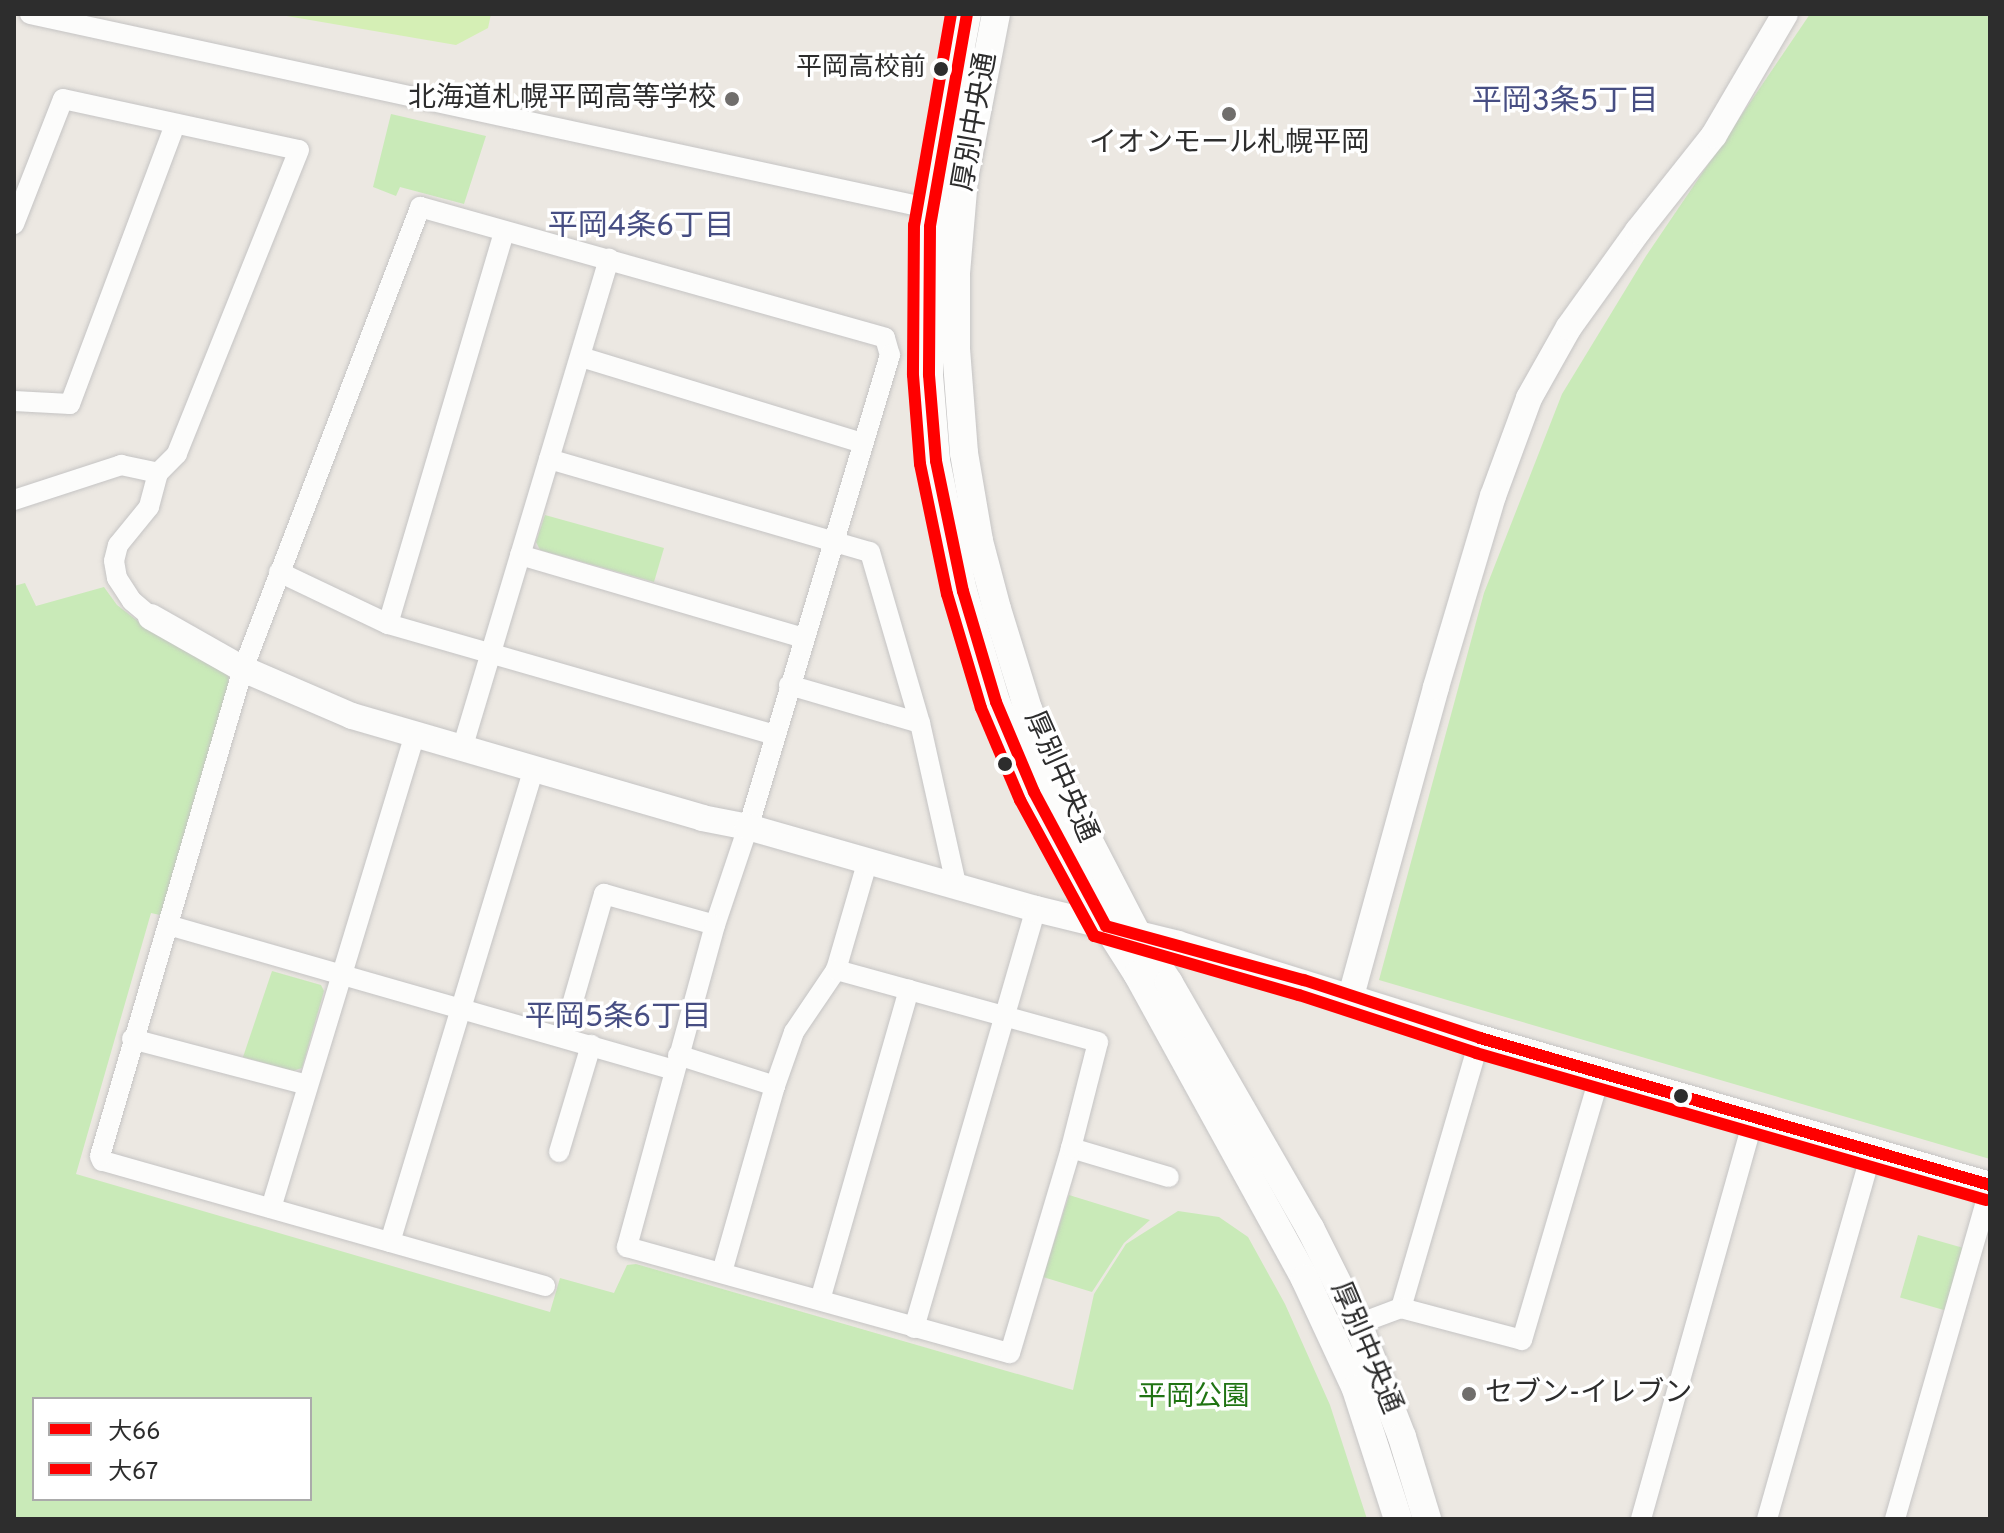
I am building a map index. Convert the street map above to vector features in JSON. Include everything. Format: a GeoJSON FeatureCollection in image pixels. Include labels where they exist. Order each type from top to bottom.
{"type":"FeatureCollection","features":[{"type":"Feature","properties":{"kind":"main road","name":"厚別中央通"},"geometry":{"type":"LineString","coordinates":[[967,14],[932,209],[929,375],[936,461],[960,578],[996,702],[1034,792],[1305,1279],[1356,1389],[1398,1519]]}},
{"type":"Feature","properties":{"kind":"main road","name":"厚別中央通"},"geometry":{"type":"LineString","coordinates":[[996,14],[964,178],[956,273],[956,349],[964,453],[979,541],[1028,709],[1064,793],[1137,934],[1169,983],[1310,1228],[1358,1324],[1402,1437],[1427,1519]]}},
{"type":"Feature","properties":{"kind":"street"},"geometry":{"type":"LineString","coordinates":[[30,14],[932,209]]}},
{"type":"Feature","properties":{"kind":"street"},"geometry":{"type":"LineString","coordinates":[[1351,996],[1436,687],[1493,496],[1529,398],[1569,327],[1638,231],[1714,135],[1785,14]]}},
{"type":"Feature","properties":{"kind":"street"},"geometry":{"type":"LineString","coordinates":[[14,224],[63,99],[299,150],[177,454],[158,473],[149,507],[118,545],[114,561],[122,589],[151,617],[243,669],[352,716],[462,749],[702,818],[748,827],[1036,909],[1137,934],[1351,996],[1480,1038],[1990,1186],[1895,1519]]}},
{"type":"Feature","properties":{"kind":"street"},"geometry":{"type":"LineString","coordinates":[[14,401],[70,404],[175,125]]}},
{"type":"Feature","properties":{"kind":"street"},"geometry":{"type":"LineString","coordinates":[[545,1286],[102,1161],[132,1039],[243,669],[420,207],[885,338],[890,355],[748,827],[715,925],[627,1247],[1010,1353],[1071,1148],[1098,1042],[836,970]]}},
{"type":"Feature","properties":{"kind":"street"},"geometry":{"type":"LineString","coordinates":[[388,624],[504,232]]}},
{"type":"Feature","properties":{"kind":"street"},"geometry":{"type":"LineString","coordinates":[[462,749],[609,259]]}},
{"type":"Feature","properties":{"kind":"street"},"geometry":{"type":"LineString","coordinates":[[581,357],[863,443]]}},
{"type":"Feature","properties":{"kind":"street"},"geometry":{"type":"LineString","coordinates":[[549,459],[870,552],[920,723],[956,884]]}},
{"type":"Feature","properties":{"kind":"street"},"geometry":{"type":"LineString","coordinates":[[14,500],[121,465],[158,473]]}},
{"type":"Feature","properties":{"kind":"street"},"geometry":{"type":"LineString","coordinates":[[520,555],[803,638]]}},
{"type":"Feature","properties":{"kind":"street"},"geometry":{"type":"LineString","coordinates":[[279,572],[388,624],[775,735]]}},
{"type":"Feature","properties":{"kind":"street"},"geometry":{"type":"LineString","coordinates":[[789,685],[920,723]]}},
{"type":"Feature","properties":{"kind":"street"},"geometry":{"type":"LineString","coordinates":[[271,1208],[415,734]]}},
{"type":"Feature","properties":{"kind":"street"},"geometry":{"type":"LineString","coordinates":[[390,1242],[534,768]]}},
{"type":"Feature","properties":{"kind":"street"},"geometry":{"type":"LineString","coordinates":[[722,1272],[775,1086],[794,1032],[836,970],[868,860]]}},
{"type":"Feature","properties":{"kind":"street"},"geometry":{"type":"LineString","coordinates":[[563,1036],[604,894],[715,925]]}},
{"type":"Feature","properties":{"kind":"street"},"geometry":{"type":"LineString","coordinates":[[914,1328],[1036,909]]}},
{"type":"Feature","properties":{"kind":"street"},"geometry":{"type":"LineString","coordinates":[[168,925],[591,1045],[775,1086]]}},
{"type":"Feature","properties":{"kind":"street"},"geometry":{"type":"LineString","coordinates":[[820,1300],[909,990]]}},
{"type":"Feature","properties":{"kind":"street"},"geometry":{"type":"LineString","coordinates":[[1401,1308],[1480,1038]]}},
{"type":"Feature","properties":{"kind":"street"},"geometry":{"type":"LineString","coordinates":[[132,1039],[307,1085]]}},
{"type":"Feature","properties":{"kind":"street"},"geometry":{"type":"LineString","coordinates":[[559,1152],[591,1045]]}},
{"type":"Feature","properties":{"kind":"street"},"geometry":{"type":"LineString","coordinates":[[1358,1324],[1401,1308],[1522,1340],[1601,1072]]}},
{"type":"Feature","properties":{"kind":"street"},"geometry":{"type":"LineString","coordinates":[[1641,1519],[1754,1116]]}},
{"type":"Feature","properties":{"kind":"street"},"geometry":{"type":"LineString","coordinates":[[1071,1148],[1169,1177]]}},
{"type":"Feature","properties":{"kind":"street"},"geometry":{"type":"LineString","coordinates":[[1767,1519],[1872,1150]]}},
{"type":"Feature","properties":{"kind":"green space"},"geometry":{"type":"Polygon","coordinates":[[[275,14],[491,14],[488,28],[456,45],[275,14]]]}},
{"type":"Feature","properties":{"kind":"green space"},"geometry":{"type":"Polygon","coordinates":[[[1810,14],[1990,14],[1990,1159],[1379,980],[1484,593],[1562,394],[1646,256],[1810,14]]]}},
{"type":"Feature","properties":{"kind":"green space"},"geometry":{"type":"Polygon","coordinates":[[[391,114],[486,136],[464,204],[400,187],[396,196],[373,187],[391,114]]]}},
{"type":"Feature","properties":{"kind":"green space"},"geometry":{"type":"Polygon","coordinates":[[[545,515],[664,548],[654,582],[540,550],[536,542],[545,515]]]}},
{"type":"Feature","properties":{"kind":"green space","name":"平岡公園"},"geometry":{"type":"Polygon","coordinates":[[[25,583],[36,606],[104,587],[117,605],[139,622],[229,672],[228,691],[164,916],[151,913],[76,1174],[550,1312],[560,1278],[614,1293],[627,1265],[636,1264],[1073,1390],[1094,1294],[1126,1244],[1178,1211],[1219,1217],[1248,1237],[1285,1304],[1330,1405],[1367,1519],[14,1519],[14,586],[25,583]]]}},
{"type":"Feature","properties":{"kind":"green space"},"geometry":{"type":"Polygon","coordinates":[[[272,971],[321,985],[324,991],[302,1068],[293,1071],[243,1057],[272,971]]]}},
{"type":"Feature","properties":{"kind":"green space"},"geometry":{"type":"Polygon","coordinates":[[[1069,1195],[1150,1220],[1124,1243],[1092,1292],[1043,1277],[1069,1195]]]}},
{"type":"Feature","properties":{"kind":"green space"},"geometry":{"type":"Polygon","coordinates":[[[1918,1235],[1967,1249],[1949,1312],[1900,1297],[1918,1235]]]}},
{"type":"Feature","properties":{"kind":"transit line","name":"大67"},"geometry":{"type":"LineString","coordinates":[[951,14],[914,225],[913,375],[920,464],[947,594],[981,708],[1020,800],[1094,936],[1299,995],[1476,1053],[1986,1200]]}},
{"type":"Feature","properties":{"kind":"transit line","name":"大66"},"geometry":{"type":"LineString","coordinates":[[967,14],[930,227],[929,375],[936,461],[963,591],[996,702],[1034,792],[1106,926],[1304,980],[1480,1038],[1990,1185]]}},
{"type":"Feature","properties":{"kind":"place","name":"平岡高校前"},"geometry":{"type":"Point","coordinates":[941,69]}},
{"type":"Feature","properties":{"kind":"place","name":"北海道札幌平岡高等学校"},"geometry":{"type":"Point","coordinates":[732,99]}},
{"type":"Feature","properties":{"kind":"place","name":"イオンモール札幌平岡"},"geometry":{"type":"Point","coordinates":[1229,114]}},
{"type":"Feature","properties":{"kind":"place","name":"セブン-イレブン"},"geometry":{"type":"Point","coordinates":[1469,1394]}},
{"type":"Feature","properties":{"kind":"district","name":"平岡3条5丁目"},"geometry":{"type":"Point","coordinates":[1565,103]}},
{"type":"Feature","properties":{"kind":"district","name":"平岡4条6丁目"},"geometry":{"type":"Point","coordinates":[641,228]}},
{"type":"Feature","properties":{"kind":"district","name":"平岡5条6丁目"},"geometry":{"type":"Point","coordinates":[618,1019]}}]}
